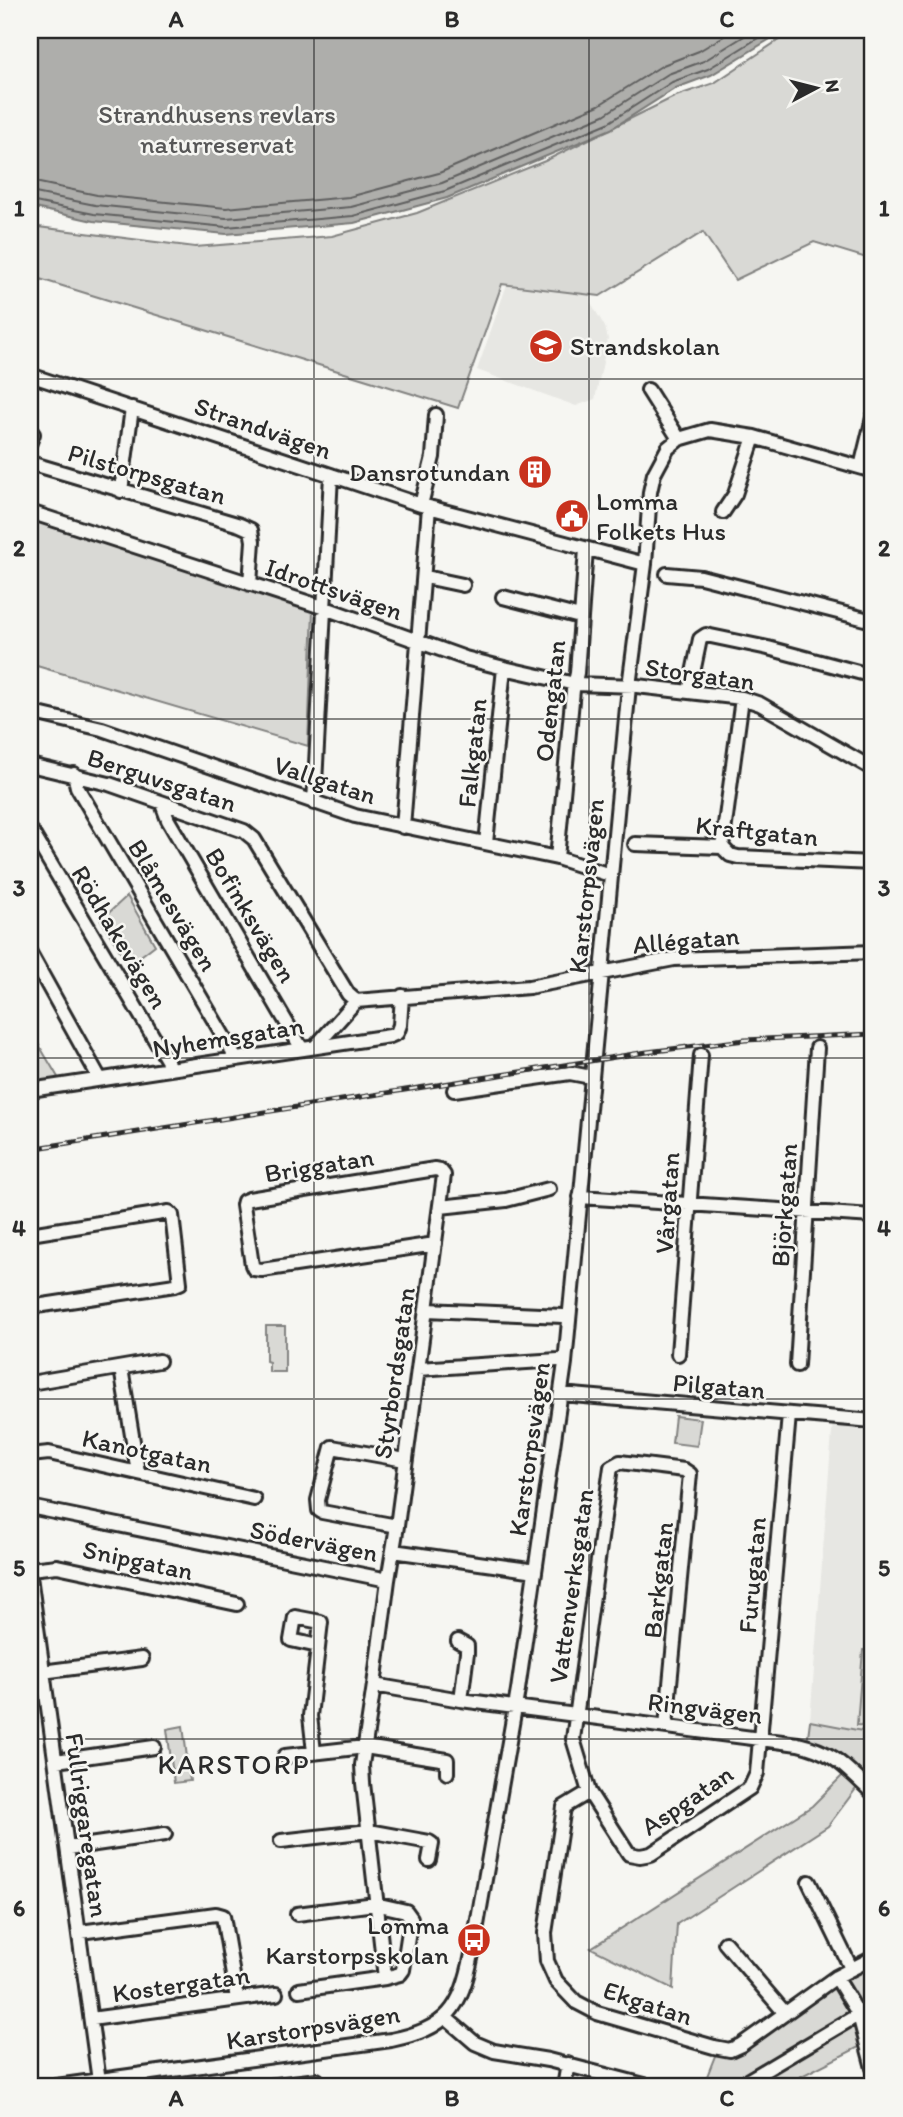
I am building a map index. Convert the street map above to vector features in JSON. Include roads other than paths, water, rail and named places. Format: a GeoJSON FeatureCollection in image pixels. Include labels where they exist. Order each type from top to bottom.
{"type":"FeatureCollection","features":[{"type":"Feature","properties":{"kind":"street","name":"Strandvägen"},"geometry":{"type":"LineString","coordinates":[[30,375],[425,506],[645,564]]}},
{"type":"Feature","properties":{"kind":"street"},"geometry":{"type":"LineString","coordinates":[[648,390],[679,439],[710,430],[754,437],[867,469],[873,418]]}},
{"type":"Feature","properties":{"kind":"street"},"geometry":{"type":"LineString","coordinates":[[121,491],[132,408]]}},
{"type":"Feature","properties":{"kind":"street"},"geometry":{"type":"LineString","coordinates":[[403,827],[425,577],[425,506],[436,415]]}},
{"type":"Feature","properties":{"kind":"street"},"geometry":{"type":"LineString","coordinates":[[723,512],[735,494],[754,437]]}},
{"type":"Feature","properties":{"kind":"street","name":"Karstorpsvägen"},"geometry":{"type":"LineString","coordinates":[[49,2087],[99,2081],[150,2081],[391,2040],[421,2033],[446,2018],[457,2005],[468,1976],[514,1707],[561,1394],[610,875],[629,686],[645,564],[650,492],[653,474],[668,448],[679,439]]}},
{"type":"Feature","properties":{"kind":"street","name":"Pilstorpsgatan"},"geometry":{"type":"LineString","coordinates":[[30,463],[251,530],[253,541],[250,584]]}},
{"type":"Feature","properties":{"kind":"street"},"geometry":{"type":"LineString","coordinates":[[314,803],[331,475]]}},
{"type":"Feature","properties":{"kind":"street","name":"Idrottsvägen"},"geometry":{"type":"LineString","coordinates":[[30,512],[504,668],[575,684],[629,686]]}},
{"type":"Feature","properties":{"kind":"street","name":"Odengatan"},"geometry":{"type":"LineString","coordinates":[[557,858],[586,548]]}},
{"type":"Feature","properties":{"kind":"street"},"geometry":{"type":"LineString","coordinates":[[667,573],[701,577],[873,621]]}},
{"type":"Feature","properties":{"kind":"street"},"geometry":{"type":"LineString","coordinates":[[425,577],[463,585]]}},
{"type":"Feature","properties":{"kind":"street"},"geometry":{"type":"LineString","coordinates":[[503,597],[580,617]]}},
{"type":"Feature","properties":{"kind":"street"},"geometry":{"type":"LineString","coordinates":[[689,692],[700,639],[706,635],[768,648],[873,676]]}},
{"type":"Feature","properties":{"kind":"street","name":"Falkgatan"},"geometry":{"type":"LineString","coordinates":[[486,843],[504,668]]}},
{"type":"Feature","properties":{"kind":"street","name":"Storgatan"},"geometry":{"type":"LineString","coordinates":[[629,686],[742,698],[760,704],[873,769]]}},
{"type":"Feature","properties":{"kind":"street"},"geometry":{"type":"LineString","coordinates":[[722,847],[742,698]]}},
{"type":"Feature","properties":{"kind":"street","name":"Vallgatan"},"geometry":{"type":"LineString","coordinates":[[30,712],[102,729],[355,816],[557,858],[610,875]]}},
{"type":"Feature","properties":{"kind":"street","name":"Berguvsgatan"},"geometry":{"type":"LineString","coordinates":[[30,765],[109,784],[244,831],[254,839],[348,994],[356,1001]]}},
{"type":"Feature","properties":{"kind":"street","name":"Blåmesvägen"},"geometry":{"type":"LineString","coordinates":[[74,774],[77,787],[235,1059]]}},
{"type":"Feature","properties":{"kind":"street","name":"Bofinksvägen"},"geometry":{"type":"LineString","coordinates":[[162,804],[168,820],[309,1048]]}},
{"type":"Feature","properties":{"kind":"street","name":"Rödhakevägen"},"geometry":{"type":"LineString","coordinates":[[30,829],[167,1060],[169,1069]]}},
{"type":"Feature","properties":{"kind":"street","name":"Kraftgatan"},"geometry":{"type":"LineString","coordinates":[[635,844],[722,847],[730,855],[738,857],[873,863]]}},
{"type":"Feature","properties":{"kind":"street","name":"Allégatan"},"geometry":{"type":"LineString","coordinates":[[356,1001],[529,986],[674,958],[873,952]]}},
{"type":"Feature","properties":{"kind":"street"},"geometry":{"type":"LineString","coordinates":[[30,953],[100,1079]]}},
{"type":"Feature","properties":{"kind":"street","name":"Nyhemsgatan"},"geometry":{"type":"LineString","coordinates":[[30,1090],[390,1036],[397,1033],[400,1025],[402,996]]}},
{"type":"Feature","properties":{"kind":"street"},"geometry":{"type":"LineString","coordinates":[[309,1048],[356,1001]]}},
{"type":"Feature","properties":{"kind":"street","name":"Björkgatan"},"geometry":{"type":"LineString","coordinates":[[797,1365],[817,1048]]}},
{"type":"Feature","properties":{"kind":"street","name":"Vårgatan"},"geometry":{"type":"LineString","coordinates":[[678,1354],[701,1055]]}},
{"type":"Feature","properties":{"kind":"street"},"geometry":{"type":"LineString","coordinates":[[454,1090],[570,1073],[591,1077]]}},
{"type":"Feature","properties":{"kind":"street","name":"Briggatan"},"geometry":{"type":"LineString","coordinates":[[435,1244],[254,1269],[243,1205],[244,1201],[249,1199],[435,1169],[443,1172]]}},
{"type":"Feature","properties":{"kind":"street","name":"Styrbordsgatan"},"geometry":{"type":"LineString","coordinates":[[388,1580],[427,1310],[443,1172]]}},
{"type":"Feature","properties":{"kind":"street"},"geometry":{"type":"LineString","coordinates":[[440,1207],[506,1200],[550,1189]]}},
{"type":"Feature","properties":{"kind":"street"},"geometry":{"type":"LineString","coordinates":[[580,1197],[873,1216]]}},
{"type":"Feature","properties":{"kind":"street"},"geometry":{"type":"LineString","coordinates":[[30,1234],[169,1212],[172,1215],[180,1283],[30,1307]]}},
{"type":"Feature","properties":{"kind":"street"},"geometry":{"type":"LineString","coordinates":[[427,1310],[563,1316]]}},
{"type":"Feature","properties":{"kind":"street"},"geometry":{"type":"LineString","coordinates":[[418,1369],[558,1360]]}},
{"type":"Feature","properties":{"kind":"street"},"geometry":{"type":"LineString","coordinates":[[30,1383],[159,1362]]}},
{"type":"Feature","properties":{"kind":"street"},"geometry":{"type":"LineString","coordinates":[[121,1368],[138,1472]]}},
{"type":"Feature","properties":{"kind":"street","name":"Pilgatan"},"geometry":{"type":"LineString","coordinates":[[561,1394],[873,1421]]}},
{"type":"Feature","properties":{"kind":"street","name":"Furugatan"},"geometry":{"type":"LineString","coordinates":[[760,1738],[789,1415]]}},
{"type":"Feature","properties":{"kind":"street"},"geometry":{"type":"LineString","coordinates":[[397,1526],[322,1512],[318,1505],[332,1447],[405,1460]]}},
{"type":"Feature","properties":{"kind":"street","name":"Kanotgatan"},"geometry":{"type":"LineString","coordinates":[[30,1455],[49,1453],[254,1499]]}},
{"type":"Feature","properties":{"kind":"street","name":"Vattenverksgatan"},"geometry":{"type":"LineString","coordinates":[[576,1715],[611,1467],[620,1462],[656,1467]]}},
{"type":"Feature","properties":{"kind":"street","name":"Barkgatan"},"geometry":{"type":"LineString","coordinates":[[656,1467],[684,1470],[690,1474],[691,1481],[666,1727]]}},
{"type":"Feature","properties":{"kind":"street","name":"Södervägen"},"geometry":{"type":"LineString","coordinates":[[30,1507],[388,1580],[365,1747],[363,1783],[384,1978]]}},
{"type":"Feature","properties":{"kind":"street"},"geometry":{"type":"LineString","coordinates":[[393,1551],[529,1570]]}},
{"type":"Feature","properties":{"kind":"street","name":"Snipgatan"},"geometry":{"type":"LineString","coordinates":[[30,1569],[57,1566],[237,1604]]}},
{"type":"Feature","properties":{"kind":"street","name":"Fullriggaregatan"},"geometry":{"type":"LineString","coordinates":[[30,1576],[99,2081]]}},
{"type":"Feature","properties":{"kind":"street"},"geometry":{"type":"LineString","coordinates":[[458,1641],[467,1646],[461,1700]]}},
{"type":"Feature","properties":{"kind":"street"},"geometry":{"type":"LineString","coordinates":[[314,1752],[310,1716],[318,1646]]}},
{"type":"Feature","properties":{"kind":"street"},"geometry":{"type":"LineString","coordinates":[[42,1672],[142,1659]]}},
{"type":"Feature","properties":{"kind":"street"},"geometry":{"type":"LineString","coordinates":[[374,1685],[514,1707]]}},
{"type":"Feature","properties":{"kind":"street","name":"Ringvägen"},"geometry":{"type":"LineString","coordinates":[[514,1707],[798,1744],[827,1753],[845,1765],[873,1793]]}},
{"type":"Feature","properties":{"kind":"street","name":"Aspgatan"},"geometry":{"type":"LineString","coordinates":[[576,1715],[573,1739],[589,1792],[629,1854],[640,1856],[651,1853],[750,1788],[757,1773],[760,1738]]}},
{"type":"Feature","properties":{"kind":"street"},"geometry":{"type":"LineString","coordinates":[[56,1761],[155,1746]]}},
{"type":"Feature","properties":{"kind":"street"},"geometry":{"type":"LineString","coordinates":[[285,1756],[365,1747],[447,1760],[447,1773]]}},
{"type":"Feature","properties":{"kind":"street","name":"Ekgatan"},"geometry":{"type":"LineString","coordinates":[[589,1792],[564,1807],[548,1906],[545,1948],[547,1961],[556,1981],[576,2002],[597,2013],[730,2050],[741,2045],[836,1977],[873,1958]]}},
{"type":"Feature","properties":{"kind":"street"},"geometry":{"type":"LineString","coordinates":[[281,1841],[369,1831],[429,1842],[432,1844],[429,1860]]}},
{"type":"Feature","properties":{"kind":"street"},"geometry":{"type":"LineString","coordinates":[[68,1848],[165,1834]]}},
{"type":"Feature","properties":{"kind":"street"},"geometry":{"type":"LineString","coordinates":[[809,1882],[851,1968]]}},
{"type":"Feature","properties":{"kind":"street"},"geometry":{"type":"LineString","coordinates":[[297,1914],[375,1904],[406,1911],[411,1918],[403,1970],[400,1974],[299,1990]]}},
{"type":"Feature","properties":{"kind":"street"},"geometry":{"type":"LineString","coordinates":[[80,1932],[216,1914],[223,1916],[237,1998]]}},
{"type":"Feature","properties":{"kind":"street"},"geometry":{"type":"LineString","coordinates":[[725,1943],[785,2013]]}},
{"type":"Feature","properties":{"kind":"street"},"geometry":{"type":"LineString","coordinates":[[836,1977],[859,2015],[873,2068]]}},
{"type":"Feature","properties":{"kind":"street","name":"Kostergatan"},"geometry":{"type":"LineString","coordinates":[[91,2019],[276,1994]]}},
{"type":"Feature","properties":{"kind":"street"},"geometry":{"type":"LineString","coordinates":[[737,2087],[873,2007]]}},
{"type":"Feature","properties":{"kind":"street"},"geometry":{"type":"LineString","coordinates":[[446,2018],[475,2043],[494,2051],[568,2064],[652,2087]]}},
{"type":"Feature","properties":{"kind":"street"},"geometry":{"type":"LineString","coordinates":[[564,2087],[568,2064]]}},
{"type":"Feature","properties":{"kind":"street"},"geometry":{"type":"LineString","coordinates":[[261,2087],[317,2080]]}},
{"type":"Feature","properties":{"kind":"water","name":"Strandhusens revlars naturreservat"},"geometry":{"type":"Polygon","coordinates":[[[30,30],[785,30],[711,75],[676,88],[611,129],[447,198],[354,223],[226,234],[93,221],[30,207],[30,30]]]}},
{"type":"Feature","properties":{"kind":"railway"},"geometry":{"type":"LineString","coordinates":[[30,1149],[647,1052],[745,1040],[873,1034]]}},
{"type":"Feature","properties":{"kind":"place","name":"Strandskolan"},"geometry":{"type":"Point","coordinates":[546,346]}},
{"type":"Feature","properties":{"kind":"place","name":"Dansrotundan"},"geometry":{"type":"Point","coordinates":[535,472]}},
{"type":"Feature","properties":{"kind":"place","name":"Lomma Folkets Hus"},"geometry":{"type":"Point","coordinates":[572,516]}},
{"type":"Feature","properties":{"kind":"place","name":"Lomma Karstorpsskolan"},"geometry":{"type":"Point","coordinates":[474,1940]}},
{"type":"Feature","properties":{"kind":"district","name":"KARSTORP"},"geometry":{"type":"Point","coordinates":[234,1764]}}]}
